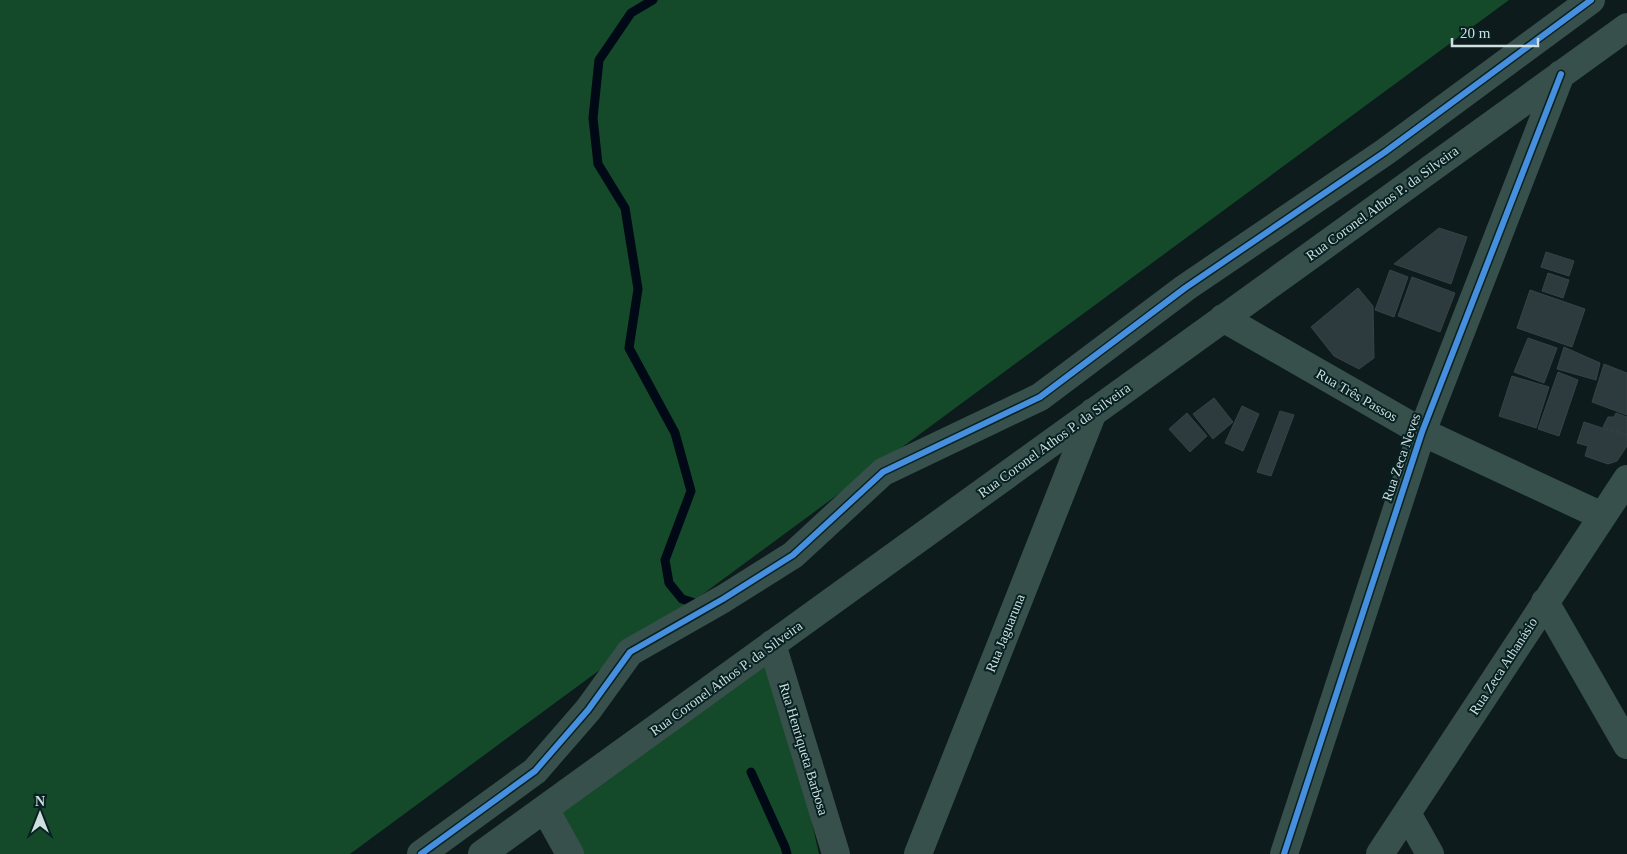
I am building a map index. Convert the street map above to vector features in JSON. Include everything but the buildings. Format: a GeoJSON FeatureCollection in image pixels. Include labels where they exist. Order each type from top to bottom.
{"type":"FeatureCollection","features":[{"type":"Feature","properties":{"kind":"street"},"geometry":{"type":"LineString","coordinates":[[421,854],[535,771],[588,710],[630,652],[722,599],[793,555],[883,472],[1040,397],[1185,288],[1385,152],[1591,0]]}},
{"type":"Feature","properties":{"kind":"street","name":"Rua Coronel Athos P. da Silveira"},"geometry":{"type":"LineString","coordinates":[[482,854],[1627,27]]}},
{"type":"Feature","properties":{"kind":"street","name":"Rua Zeca Neves"},"geometry":{"type":"LineString","coordinates":[[1284,854],[1422,432],[1561,74]]}},
{"type":"Feature","properties":{"kind":"street","name":"Rua Três Passos"},"geometry":{"type":"LineString","coordinates":[[1223,318],[1422,432],[1602,516]]}},
{"type":"Feature","properties":{"kind":"street","name":"Rua Jaguaruna"},"geometry":{"type":"LineString","coordinates":[[918,854],[1093,412]]}},
{"type":"Feature","properties":{"kind":"street","name":"Rua Zeca Athanásio"},"geometry":{"type":"LineString","coordinates":[[1380,854],[1627,479]]}},
{"type":"Feature","properties":{"kind":"street"},"geometry":{"type":"LineString","coordinates":[[1545,602],[1627,745]]}},
{"type":"Feature","properties":{"kind":"street","name":"Rua Henriqueta Barbosa"},"geometry":{"type":"LineString","coordinates":[[772,644],[836,854]]}},
{"type":"Feature","properties":{"kind":"street"},"geometry":{"type":"LineString","coordinates":[[545,808],[570,854]]}},
{"type":"Feature","properties":{"kind":"street"},"geometry":{"type":"LineString","coordinates":[[1406,813],[1430,854]]}},
{"type":"Feature","properties":{"kind":"green space"},"geometry":{"type":"Polygon","coordinates":[[[0,0],[1509,0],[350,854],[0,854],[0,0]]]}},
{"type":"Feature","properties":{"kind":"green space"},"geometry":{"type":"Polygon","coordinates":[[[772,644],[819,854],[575,854],[545,809],[772,644]]]}},
{"type":"Feature","properties":{"kind":"waterway"},"geometry":{"type":"LineString","coordinates":[[653,0],[631,13],[599,60],[593,118],[598,164],[625,208],[638,289],[629,348],[675,433],[691,491],[665,560],[669,583],[682,599],[698,604]]}},
{"type":"Feature","properties":{"kind":"waterway"},"geometry":{"type":"LineString","coordinates":[[751,772],[787,854]]}},
{"type":"Feature","properties":{"kind":"cycle path"},"geometry":{"type":"LineString","coordinates":[[421,854],[535,771],[588,710],[630,652],[723,599],[793,555],[883,472],[1040,397],[1185,288],[1385,152],[1591,0]]}},
{"type":"Feature","properties":{"kind":"cycle path"},"geometry":{"type":"LineString","coordinates":[[1284,854],[1422,432],[1561,74]]}}]}
